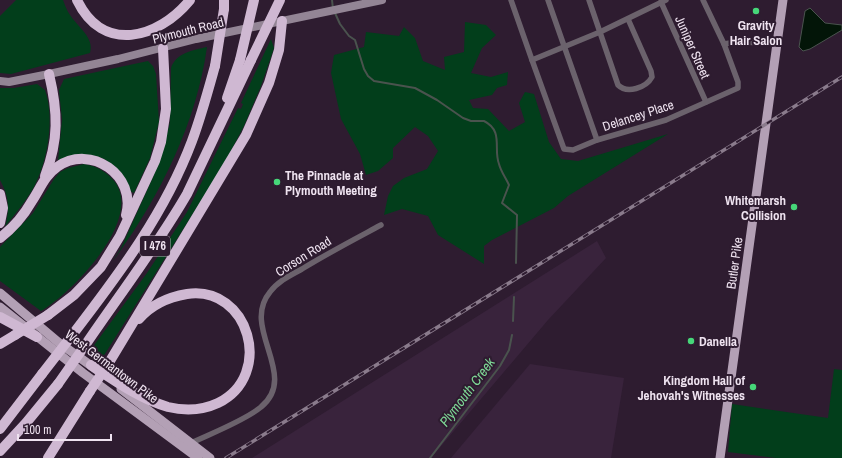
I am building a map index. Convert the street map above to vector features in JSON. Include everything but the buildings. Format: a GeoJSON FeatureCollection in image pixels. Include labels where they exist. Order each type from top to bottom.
{"type":"FeatureCollection","features":[{"type":"Feature","properties":{"kind":"highway"},"geometry":{"type":"LineString","coordinates":[[77,0],[84,13],[92,22],[112,33],[126,35],[142,34],[154,30],[173,18],[190,0]]}},
{"type":"Feature","properties":{"kind":"highway","name":"I 476"},"geometry":{"type":"LineString","coordinates":[[0,451],[26,424],[58,384],[164,234],[188,194],[213,140],[240,60],[254,0]]}},
{"type":"Feature","properties":{"kind":"highway"},"geometry":{"type":"LineString","coordinates":[[213,140],[280,0]]}},
{"type":"Feature","properties":{"kind":"highway","name":"I 476"},"geometry":{"type":"LineString","coordinates":[[0,429],[122,268],[162,206],[192,142],[215,66],[224,4]]}},
{"type":"Feature","properties":{"kind":"highway"},"geometry":{"type":"LineString","coordinates":[[48,458],[110,361],[246,135],[269,83],[279,50],[282,21]]}},
{"type":"Feature","properties":{"kind":"highway"},"geometry":{"type":"LineString","coordinates":[[0,344],[48,315],[74,295],[101,267],[120,236],[155,161],[161,142],[166,108],[163,48]]}},
{"type":"Feature","properties":{"kind":"highway"},"geometry":{"type":"LineString","coordinates":[[41,186],[50,160],[57,128],[54,95],[49,74]]}},
{"type":"Feature","properties":{"kind":"highway"},"geometry":{"type":"LineString","coordinates":[[0,238],[20,218],[52,172],[69,161],[87,159],[105,164],[119,177],[127,192],[128,209],[120,236]]}},
{"type":"Feature","properties":{"kind":"highway"},"geometry":{"type":"LineString","coordinates":[[0,194],[3,208],[0,223]]}},
{"type":"Feature","properties":{"kind":"highway"},"geometry":{"type":"LineString","coordinates":[[91,365],[149,400],[170,407],[192,410],[214,405],[234,392],[243,380],[250,364],[250,345],[244,326],[232,309],[211,296],[190,294],[177,296],[160,303],[142,317],[124,338]]}},
{"type":"Feature","properties":{"kind":"highway"},"geometry":{"type":"LineString","coordinates":[[0,317],[36,337]]}},
{"type":"Feature","properties":{"kind":"main road","name":"Plymouth Road"},"geometry":{"type":"LineString","coordinates":[[0,81],[9,82],[49,74],[382,0]]}},
{"type":"Feature","properties":{"kind":"main road","name":"Butler Pike"},"geometry":{"type":"LineString","coordinates":[[720,458],[783,0]]}},
{"type":"Feature","properties":{"kind":"main road","name":"West Germantown Pike"},"geometry":{"type":"LineString","coordinates":[[0,293],[58,342],[91,365],[210,458]]}},
{"type":"Feature","properties":{"kind":"main road","name":"West Germantown Pike"},"geometry":{"type":"LineString","coordinates":[[0,307],[36,337],[198,458]]}},
{"type":"Feature","properties":{"kind":"street","name":"Delancey Place"},"geometry":{"type":"LineString","coordinates":[[511,0],[564,149],[573,150],[597,140],[666,120],[738,88],[738,82],[724,44],[703,0]]}},
{"type":"Feature","properties":{"kind":"street"},"geometry":{"type":"LineString","coordinates":[[548,0],[566,47],[597,140]]}},
{"type":"Feature","properties":{"kind":"street"},"geometry":{"type":"LineString","coordinates":[[589,0],[618,85],[628,90],[646,86],[652,78],[651,71],[628,19]]}},
{"type":"Feature","properties":{"kind":"street"},"geometry":{"type":"LineString","coordinates":[[532,60],[600,32],[664,1]]}},
{"type":"Feature","properties":{"kind":"street","name":"Juniper Street"},"geometry":{"type":"LineString","coordinates":[[664,1],[706,102]]}},
{"type":"Feature","properties":{"kind":"street"},"geometry":{"type":"LineString","coordinates":[[724,44],[777,43]]}},
{"type":"Feature","properties":{"kind":"street","name":"Corson Road"},"geometry":{"type":"LineString","coordinates":[[191,443],[255,411],[274,394],[276,375],[263,331],[261,309],[269,292],[286,278],[343,244],[382,225]]}},
{"type":"Feature","properties":{"kind":"shaded area"},"geometry":{"type":"Polygon","coordinates":[[[810,8],[825,23],[842,25],[842,30],[810,49],[803,51],[799,47],[805,11],[810,8]]]}},
{"type":"Feature","properties":{"kind":"shaded area"},"geometry":{"type":"Polygon","coordinates":[[[597,241],[606,258],[548,320],[431,458],[252,458],[597,241]]]}},
{"type":"Feature","properties":{"kind":"shaded area"},"geometry":{"type":"Polygon","coordinates":[[[530,364],[624,378],[611,458],[451,458],[530,364]]]}},
{"type":"Feature","properties":{"kind":"green space"},"geometry":{"type":"Polygon","coordinates":[[[16,0],[63,0],[73,19],[88,37],[91,48],[90,53],[11,74],[0,73],[0,16],[16,0]]]}},
{"type":"Feature","properties":{"kind":"green space"},"geometry":{"type":"Polygon","coordinates":[[[465,22],[486,25],[496,35],[482,48],[471,73],[491,77],[508,72],[507,85],[497,88],[492,95],[469,100],[473,108],[488,109],[509,131],[525,122],[519,103],[525,92],[534,94],[549,142],[561,159],[578,161],[668,134],[568,196],[554,208],[492,240],[484,246],[484,264],[438,235],[428,216],[402,209],[384,215],[388,196],[393,186],[404,178],[427,169],[438,151],[428,136],[415,127],[393,148],[393,158],[378,171],[366,175],[360,154],[341,119],[331,73],[334,55],[364,47],[366,32],[399,36],[404,27],[415,38],[423,61],[445,70],[444,57],[464,52],[465,22]]]}},
{"type":"Feature","properties":{"kind":"green space"},"geometry":{"type":"Polygon","coordinates":[[[271,39],[274,48],[261,86],[244,126],[224,164],[103,357],[92,348],[147,273],[187,212],[238,108],[241,109],[243,104],[241,103],[271,39]]]}},
{"type":"Feature","properties":{"kind":"green space"},"geometry":{"type":"Polygon","coordinates":[[[207,47],[202,76],[194,104],[185,132],[173,160],[146,212],[113,261],[121,248],[153,177],[163,149],[170,122],[171,68],[173,63],[186,53],[207,47]]]}},
{"type":"Feature","properties":{"kind":"green space"},"geometry":{"type":"Polygon","coordinates":[[[148,61],[153,66],[156,74],[159,122],[150,158],[134,193],[130,191],[124,179],[117,170],[102,158],[83,155],[58,161],[62,120],[59,90],[64,79],[148,61]]]}},
{"type":"Feature","properties":{"kind":"green space"},"geometry":{"type":"Polygon","coordinates":[[[37,84],[45,90],[48,101],[50,126],[46,152],[34,187],[5,227],[8,214],[8,203],[0,180],[0,88],[14,88],[37,84]]]}},
{"type":"Feature","properties":{"kind":"green space"},"geometry":{"type":"Polygon","coordinates":[[[84,164],[101,170],[109,175],[115,182],[121,198],[120,216],[112,235],[100,254],[70,289],[41,311],[0,281],[0,247],[33,213],[60,172],[68,168],[84,164]]]}},
{"type":"Feature","properties":{"kind":"green space"},"geometry":{"type":"Polygon","coordinates":[[[834,369],[842,370],[842,458],[776,458],[728,452],[732,404],[828,418],[834,369]]]}},
{"type":"Feature","properties":{"kind":"waterway","name":"Plymouth Creek"},"geometry":{"type":"LineString","coordinates":[[332,0],[333,9]]}},
{"type":"Feature","properties":{"kind":"waterway","name":"Plymouth Creek"},"geometry":{"type":"LineString","coordinates":[[335,13],[340,24],[349,36],[355,40],[364,69],[368,76],[374,81],[415,88],[437,100],[463,118],[471,121],[484,121],[494,130],[497,141],[497,158],[501,170],[509,185],[502,203],[517,215],[516,263]]}},
{"type":"Feature","properties":{"kind":"waterway","name":"Plymouth Creek"},"geometry":{"type":"LineString","coordinates":[[513,321],[514,297]]}},
{"type":"Feature","properties":{"kind":"waterway","name":"Plymouth Creek"},"geometry":{"type":"LineString","coordinates":[[430,458],[500,366],[509,350],[512,335]]}},
{"type":"Feature","properties":{"kind":"railway"},"geometry":{"type":"LineString","coordinates":[[226,458],[842,77]]}},
{"type":"Feature","properties":{"kind":"place","name":"Gravity Hair Salon"},"geometry":{"type":"Point","coordinates":[756,11]}},
{"type":"Feature","properties":{"kind":"place","name":"The Pinnacle at Plymouth Meeting"},"geometry":{"type":"Point","coordinates":[277,182]}},
{"type":"Feature","properties":{"kind":"place","name":"Whitemarsh Collision"},"geometry":{"type":"Point","coordinates":[794,207]}},
{"type":"Feature","properties":{"kind":"place","name":"Danella"},"geometry":{"type":"Point","coordinates":[691,341]}},
{"type":"Feature","properties":{"kind":"place","name":"Kingdom Hall of Jehovah's Witnesses"},"geometry":{"type":"Point","coordinates":[753,387]}}]}
